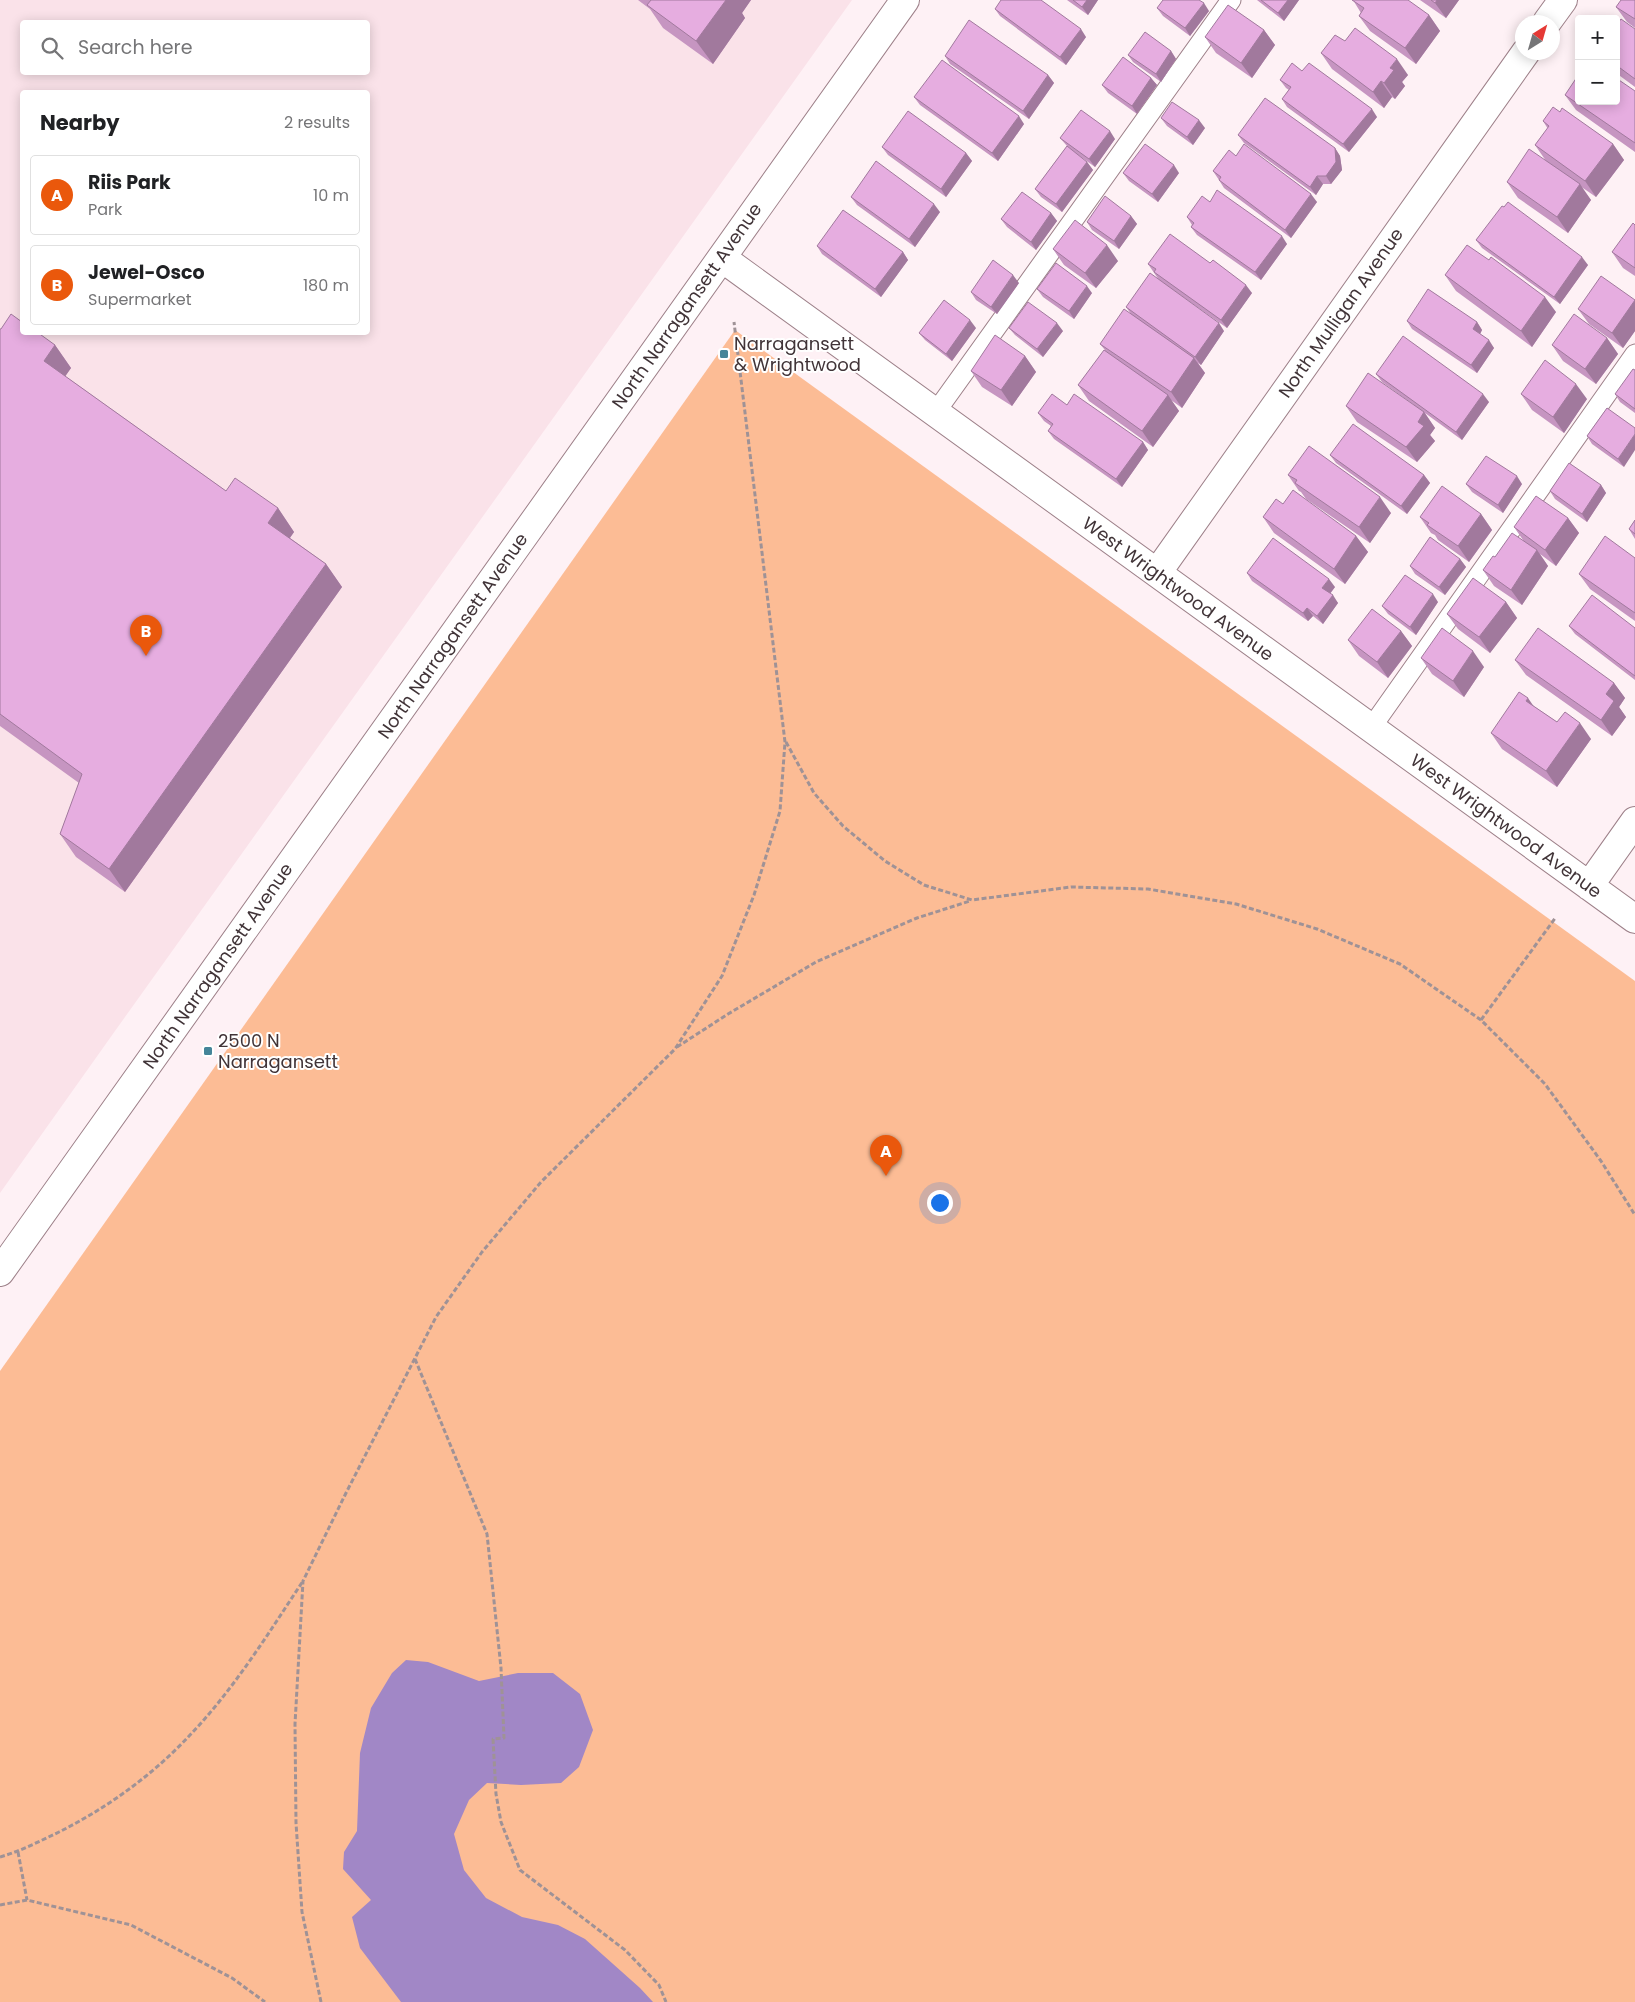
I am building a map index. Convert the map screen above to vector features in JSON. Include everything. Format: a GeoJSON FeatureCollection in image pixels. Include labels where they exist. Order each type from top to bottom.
{"type":"FeatureCollection","features":[{"type":"Feature","properties":{"kind":"street","name":"North Narragansett Avenue"},"geometry":{"type":"LineString","coordinates":[[0,1272],[905,0]]}},
{"type":"Feature","properties":{"kind":"street"},"geometry":{"type":"LineString","coordinates":[[1552,15],[1563,0]]}},
{"type":"Feature","properties":{"kind":"street","name":"North Mulligan Avenue"},"geometry":{"type":"LineString","coordinates":[[1157,573],[1520,60]]}},
{"type":"Feature","properties":{"kind":"street","name":"West Wrightwood Avenue"},"geometry":{"type":"LineString","coordinates":[[722,258],[1635,919]]}},
{"type":"Feature","properties":{"kind":"street"},"geometry":{"type":"LineString","coordinates":[[1589,886],[1635,821]]}},
{"type":"Feature","properties":{"kind":"lane"},"geometry":{"type":"LineString","coordinates":[[936,413],[1231,0]]}},
{"type":"Feature","properties":{"kind":"lane"},"geometry":{"type":"LineString","coordinates":[[1371,728],[1635,354]]}},
{"type":"Feature","properties":{"kind":"path"},"geometry":{"type":"LineString","coordinates":[[675,1049],[722,976],[754,895],[780,811],[785,742],[734,322]]}},
{"type":"Feature","properties":{"kind":"path"},"geometry":{"type":"LineString","coordinates":[[785,742],[814,793],[843,826],[886,861],[924,885],[972,900]]}},
{"type":"Feature","properties":{"kind":"path"},"geometry":{"type":"LineString","coordinates":[[0,1857],[18,1852],[87,1818],[143,1778],[190,1735],[246,1667],[303,1581],[436,1317],[482,1252],[540,1182],[675,1049],[728,1014],[816,962],[917,918],[972,900],[1071,887],[1148,889],[1236,904],[1318,929],[1400,964],[1481,1020],[1545,1084],[1602,1161],[1635,1215]]}},
{"type":"Feature","properties":{"kind":"path"},"geometry":{"type":"LineString","coordinates":[[1481,1020],[1556,917]]}},
{"type":"Feature","properties":{"kind":"path"},"geometry":{"type":"LineString","coordinates":[[414,1358],[488,1534],[501,1668],[504,1738],[493,1739],[496,1794],[501,1822],[520,1870],[625,1950],[659,1985],[666,2002]]}},
{"type":"Feature","properties":{"kind":"path"},"geometry":{"type":"LineString","coordinates":[[303,1581],[294,1724],[296,1823],[302,1912],[321,2002]]}},
{"type":"Feature","properties":{"kind":"path"},"geometry":{"type":"LineString","coordinates":[[18,1852],[27,1900]]}},
{"type":"Feature","properties":{"kind":"path"},"geometry":{"type":"LineString","coordinates":[[0,1905],[27,1900],[131,1925],[232,1978],[265,2002]]}},
{"type":"Feature","properties":{"kind":"shaded area"},"geometry":{"type":"Polygon","coordinates":[[[0,0],[852,0],[0,1193],[0,0]]]}},
{"type":"Feature","properties":{"kind":"shaded area"},"geometry":{"type":"Polygon","coordinates":[[[735,330],[1635,981],[1635,2002],[0,2002],[0,1371],[735,330]]]}},
{"type":"Feature","properties":{"kind":"shaded area"},"geometry":{"type":"Polygon","coordinates":[[[406,1660],[428,1662],[479,1681],[518,1673],[553,1673],[580,1694],[593,1730],[579,1767],[561,1783],[521,1785],[487,1783],[469,1800],[454,1834],[464,1870],[486,1898],[522,1917],[558,1925],[585,1939],[653,2002],[401,2002],[360,1948],[352,1917],[371,1900],[343,1869],[344,1852],[357,1831],[360,1753],[371,1708],[392,1673],[406,1660]]]}},
{"type":"Feature","properties":{"kind":"building"},"geometry":{"type":"Polygon","coordinates":[[[651,0],[726,0],[696,41],[647,5],[651,0]]]}},
{"type":"Feature","properties":{"kind":"building"},"geometry":{"type":"Polygon","coordinates":[[[1001,0],[1041,0],[1081,29],[1060,57],[995,9],[1001,0]]]}},
{"type":"Feature","properties":{"kind":"building"},"geometry":{"type":"Polygon","coordinates":[[[1073,0],[1087,0],[1082,7],[1073,0]]]}},
{"type":"Feature","properties":{"kind":"building"},"geometry":{"type":"Polygon","coordinates":[[[1163,0],[1199,0],[1204,3],[1185,28],[1157,8],[1163,0]]]}},
{"type":"Feature","properties":{"kind":"building"},"geometry":{"type":"Polygon","coordinates":[[[1261,0],[1288,0],[1278,13],[1261,0]]]}},
{"type":"Feature","properties":{"kind":"building"},"geometry":{"type":"Polygon","coordinates":[[[1352,0],[1408,0],[1429,15],[1405,48],[1359,16],[1364,8],[1352,0]]]}},
{"type":"Feature","properties":{"kind":"building"},"geometry":{"type":"Polygon","coordinates":[[[1621,0],[1635,0],[1635,19],[1616,7],[1621,0]]]}},
{"type":"Feature","properties":{"kind":"building"},"geometry":{"type":"Polygon","coordinates":[[[1228,5],[1264,30],[1241,63],[1205,37],[1228,5]]]}},
{"type":"Feature","properties":{"kind":"building"},"geometry":{"type":"Polygon","coordinates":[[[1621,19],[1635,29],[1635,79],[1620,68],[1621,19]]]}},
{"type":"Feature","properties":{"kind":"building"},"geometry":{"type":"Polygon","coordinates":[[[969,20],[1048,75],[1023,111],[945,56],[969,20]]]}},
{"type":"Feature","properties":{"kind":"building"},"geometry":{"type":"Polygon","coordinates":[[[1355,28],[1397,59],[1390,68],[1394,70],[1384,83],[1381,81],[1373,92],[1321,53],[1335,35],[1345,41],[1355,28]]]}},
{"type":"Feature","properties":{"kind":"building"},"geometry":{"type":"Polygon","coordinates":[[[1145,32],[1171,51],[1156,74],[1128,55],[1145,32]]]}},
{"type":"Feature","properties":{"kind":"building"},"geometry":{"type":"Polygon","coordinates":[[[1123,57],[1151,78],[1132,106],[1102,85],[1123,57]]]}},
{"type":"Feature","properties":{"kind":"building"},"geometry":{"type":"Polygon","coordinates":[[[942,60],[1019,116],[992,153],[914,97],[942,60]]]}},
{"type":"Feature","properties":{"kind":"building"},"geometry":{"type":"Polygon","coordinates":[[[1292,63],[1302,71],[1309,63],[1372,109],[1343,144],[1282,99],[1291,87],[1280,80],[1292,63]]]}},
{"type":"Feature","properties":{"kind":"building"},"geometry":{"type":"Polygon","coordinates":[[[1575,80],[1575,102],[1565,95],[1575,80]]]}},
{"type":"Feature","properties":{"kind":"building"},"geometry":{"type":"Polygon","coordinates":[[[1620,81],[1635,91],[1635,143],[1580,105],[1620,105],[1620,81]]]}},
{"type":"Feature","properties":{"kind":"building"},"geometry":{"type":"Polygon","coordinates":[[[1265,98],[1335,148],[1336,162],[1326,176],[1317,176],[1310,187],[1238,135],[1265,98]]]}},
{"type":"Feature","properties":{"kind":"building"},"geometry":{"type":"Polygon","coordinates":[[[1172,102],[1199,120],[1187,137],[1161,118],[1172,102]]]}},
{"type":"Feature","properties":{"kind":"building"},"geometry":{"type":"Polygon","coordinates":[[[1553,107],[1560,112],[1562,108],[1613,144],[1585,181],[1535,145],[1549,126],[1543,121],[1553,107]]]}},
{"type":"Feature","properties":{"kind":"building"},"geometry":{"type":"Polygon","coordinates":[[[1081,110],[1110,131],[1089,159],[1060,138],[1081,110]]]}},
{"type":"Feature","properties":{"kind":"building"},"geometry":{"type":"Polygon","coordinates":[[[908,111],[966,153],[941,189],[882,147],[908,111]]]}},
{"type":"Feature","properties":{"kind":"building"},"geometry":{"type":"Polygon","coordinates":[[[1145,144],[1174,165],[1152,194],[1123,173],[1145,144]]]}},
{"type":"Feature","properties":{"kind":"building"},"geometry":{"type":"Polygon","coordinates":[[[1244,144],[1311,194],[1285,230],[1219,180],[1221,177],[1213,171],[1229,150],[1236,156],[1244,144]]]}},
{"type":"Feature","properties":{"kind":"building"},"geometry":{"type":"Polygon","coordinates":[[[1067,146],[1087,162],[1056,204],[1035,189],[1067,146]]]}},
{"type":"Feature","properties":{"kind":"building"},"geometry":{"type":"Polygon","coordinates":[[[1529,149],[1580,184],[1557,217],[1507,182],[1529,149]]]}},
{"type":"Feature","properties":{"kind":"building"},"geometry":{"type":"Polygon","coordinates":[[[876,161],[934,204],[909,239],[851,197],[876,161]]]}},
{"type":"Feature","properties":{"kind":"building"},"geometry":{"type":"Polygon","coordinates":[[[1217,190],[1282,236],[1255,272],[1191,227],[1194,223],[1187,217],[1202,196],[1210,202],[1217,190]]]}},
{"type":"Feature","properties":{"kind":"building"},"geometry":{"type":"Polygon","coordinates":[[[1022,192],[1051,213],[1031,242],[1001,219],[1022,192]]]}},
{"type":"Feature","properties":{"kind":"building"},"geometry":{"type":"Polygon","coordinates":[[[1105,196],[1131,216],[1114,241],[1087,222],[1105,196]]]}},
{"type":"Feature","properties":{"kind":"building"},"geometry":{"type":"Polygon","coordinates":[[[1508,202],[1582,257],[1554,297],[1476,240],[1502,206],[1504,207],[1508,202]]]}},
{"type":"Feature","properties":{"kind":"building"},"geometry":{"type":"Polygon","coordinates":[[[843,210],[903,252],[875,289],[817,246],[843,210]]]}},
{"type":"Feature","properties":{"kind":"building"},"geometry":{"type":"Polygon","coordinates":[[[1075,220],[1107,245],[1085,273],[1053,249],[1075,220]]]}},
{"type":"Feature","properties":{"kind":"building"},"geometry":{"type":"Polygon","coordinates":[[[1633,223],[1635,225],[1635,268],[1612,252],[1633,223]]]}},
{"type":"Feature","properties":{"kind":"building"},"geometry":{"type":"Polygon","coordinates":[[[1170,234],[1210,263],[1213,260],[1246,285],[1221,320],[1154,272],[1156,269],[1148,264],[1170,234]]]}},
{"type":"Feature","properties":{"kind":"building"},"geometry":{"type":"Polygon","coordinates":[[[1467,245],[1489,260],[1491,257],[1545,297],[1521,331],[1445,275],[1467,245]]]}},
{"type":"Feature","properties":{"kind":"building"},"geometry":{"type":"Polygon","coordinates":[[[993,260],[1013,275],[991,307],[971,292],[993,260]]]}},
{"type":"Feature","properties":{"kind":"building"},"geometry":{"type":"Polygon","coordinates":[[[1056,263],[1087,286],[1069,311],[1037,289],[1056,263]]]}},
{"type":"Feature","properties":{"kind":"building"},"geometry":{"type":"Polygon","coordinates":[[[1150,273],[1219,323],[1195,357],[1126,307],[1150,273]]]}},
{"type":"Feature","properties":{"kind":"building"},"geometry":{"type":"Polygon","coordinates":[[[1601,276],[1635,300],[1612,333],[1578,309],[1601,276]]]}},
{"type":"Feature","properties":{"kind":"building"},"geometry":{"type":"Polygon","coordinates":[[[1428,289],[1477,322],[1473,329],[1489,340],[1471,365],[1407,321],[1428,289]]]}},
{"type":"Feature","properties":{"kind":"building"},"geometry":{"type":"Polygon","coordinates":[[[944,300],[970,320],[946,354],[919,333],[944,300]]]}},
{"type":"Feature","properties":{"kind":"building"},"geometry":{"type":"Polygon","coordinates":[[[1028,302],[1057,323],[1037,349],[1009,328],[1028,302]]]}},
{"type":"Feature","properties":{"kind":"building"},"geometry":{"type":"Polygon","coordinates":[[[1124,309],[1194,358],[1171,392],[1100,344],[1124,309]]]}},
{"type":"Feature","properties":{"kind":"building"},"geometry":{"type":"Polygon","coordinates":[[[11,314],[20,321],[20,335],[41,335],[55,345],[44,361],[226,491],[235,478],[278,508],[268,523],[326,564],[109,869],[60,834],[82,774],[0,714],[1,329],[11,314]]]}},
{"type":"Feature","properties":{"kind":"building"},"geometry":{"type":"Polygon","coordinates":[[[1574,314],[1607,338],[1585,369],[1552,345],[1574,314]]]}},
{"type":"Feature","properties":{"kind":"building"},"geometry":{"type":"Polygon","coordinates":[[[995,335],[1025,356],[1001,390],[971,371],[995,335]]]}},
{"type":"Feature","properties":{"kind":"building"},"geometry":{"type":"Polygon","coordinates":[[[1403,336],[1483,394],[1456,432],[1376,374],[1403,336]]]}},
{"type":"Feature","properties":{"kind":"building"},"geometry":{"type":"Polygon","coordinates":[[[1104,350],[1168,395],[1142,431],[1078,385],[1104,350]]]}},
{"type":"Feature","properties":{"kind":"building"},"geometry":{"type":"Polygon","coordinates":[[[1545,360],[1576,384],[1553,417],[1521,394],[1545,360]]]}},
{"type":"Feature","properties":{"kind":"building"},"geometry":{"type":"Polygon","coordinates":[[[1633,369],[1635,370],[1635,409],[1615,394],[1633,369]]]}},
{"type":"Feature","properties":{"kind":"building"},"geometry":{"type":"Polygon","coordinates":[[[1368,373],[1424,412],[1418,422],[1424,426],[1406,447],[1346,406],[1368,373]]]}},
{"type":"Feature","properties":{"kind":"building"},"geometry":{"type":"Polygon","coordinates":[[[1052,394],[1067,405],[1074,394],[1143,442],[1116,479],[1048,431],[1053,424],[1038,413],[1052,394]]]}},
{"type":"Feature","properties":{"kind":"building"},"geometry":{"type":"Polygon","coordinates":[[[1607,408],[1635,428],[1635,434],[1618,459],[1587,436],[1607,408]]]}},
{"type":"Feature","properties":{"kind":"building"},"geometry":{"type":"Polygon","coordinates":[[[1353,424],[1424,475],[1401,506],[1330,455],[1353,424]]]}},
{"type":"Feature","properties":{"kind":"building"},"geometry":{"type":"Polygon","coordinates":[[[1309,446],[1380,497],[1359,527],[1295,483],[1297,480],[1288,475],[1309,446]]]}},
{"type":"Feature","properties":{"kind":"building"},"geometry":{"type":"Polygon","coordinates":[[[1486,456],[1517,476],[1498,505],[1466,484],[1486,456]]]}},
{"type":"Feature","properties":{"kind":"building"},"geometry":{"type":"Polygon","coordinates":[[[1569,463],[1601,485],[1582,514],[1550,491],[1569,463]]]}},
{"type":"Feature","properties":{"kind":"building"},"geometry":{"type":"Polygon","coordinates":[[[1442,486],[1481,514],[1458,546],[1427,525],[1429,523],[1420,517],[1442,486]]]}},
{"type":"Feature","properties":{"kind":"building"},"geometry":{"type":"Polygon","coordinates":[[[1293,490],[1356,536],[1334,569],[1263,517],[1276,499],[1283,504],[1293,490]]]}},
{"type":"Feature","properties":{"kind":"building"},"geometry":{"type":"Polygon","coordinates":[[[1536,496],[1568,518],[1545,550],[1514,527],[1536,496]]]}},
{"type":"Feature","properties":{"kind":"building"},"geometry":{"type":"Polygon","coordinates":[[[1635,520],[1635,534],[1629,529],[1635,520]]]}},
{"type":"Feature","properties":{"kind":"building"},"geometry":{"type":"Polygon","coordinates":[[[1512,533],[1537,550],[1511,590],[1483,570],[1512,533]]]}},
{"type":"Feature","properties":{"kind":"building"},"geometry":{"type":"Polygon","coordinates":[[[1605,536],[1635,558],[1635,613],[1579,574],[1605,536]]]}},
{"type":"Feature","properties":{"kind":"building"},"geometry":{"type":"Polygon","coordinates":[[[1430,537],[1460,559],[1439,587],[1410,566],[1430,537]]]}},
{"type":"Feature","properties":{"kind":"building"},"geometry":{"type":"Polygon","coordinates":[[[1273,538],[1329,579],[1322,588],[1333,595],[1317,616],[1307,608],[1303,613],[1247,573],[1273,538]]]}},
{"type":"Feature","properties":{"kind":"building"},"geometry":{"type":"Polygon","coordinates":[[[1405,575],[1433,594],[1410,627],[1382,606],[1405,575]]]}},
{"type":"Feature","properties":{"kind":"building"},"geometry":{"type":"Polygon","coordinates":[[[1473,578],[1506,602],[1479,637],[1447,614],[1473,578]]]}},
{"type":"Feature","properties":{"kind":"building"},"geometry":{"type":"Polygon","coordinates":[[[1592,595],[1635,628],[1635,676],[1569,626],[1592,595]]]}},
{"type":"Feature","properties":{"kind":"building"},"geometry":{"type":"Polygon","coordinates":[[[1372,609],[1401,631],[1377,662],[1348,640],[1372,609]]]}},
{"type":"Feature","properties":{"kind":"building"},"geometry":{"type":"Polygon","coordinates":[[[1442,628],[1473,651],[1453,681],[1421,658],[1442,628]]]}},
{"type":"Feature","properties":{"kind":"building"},"geometry":{"type":"Polygon","coordinates":[[[1538,628],[1614,683],[1606,694],[1614,701],[1601,720],[1515,660],[1538,628]]]}},
{"type":"Feature","properties":{"kind":"building"},"geometry":{"type":"Polygon","coordinates":[[[1519,692],[1528,698],[1526,701],[1557,722],[1565,712],[1580,723],[1546,771],[1491,733],[1519,692]]]}},
{"type":"Feature","properties":{"kind":"place","name":"Narragansett & Wrightwood"},"geometry":{"type":"Point","coordinates":[724,354]}},
{"type":"Feature","properties":{"kind":"place","name":"Jewel-Osco"},"geometry":{"type":"Point","coordinates":[146,656]}},
{"type":"Feature","properties":{"kind":"place","name":"2500 N Narragansett"},"geometry":{"type":"Point","coordinates":[208,1051]}},
{"type":"Feature","properties":{"kind":"place","name":"Riis Park"},"geometry":{"type":"Point","coordinates":[886,1176]}}]}
